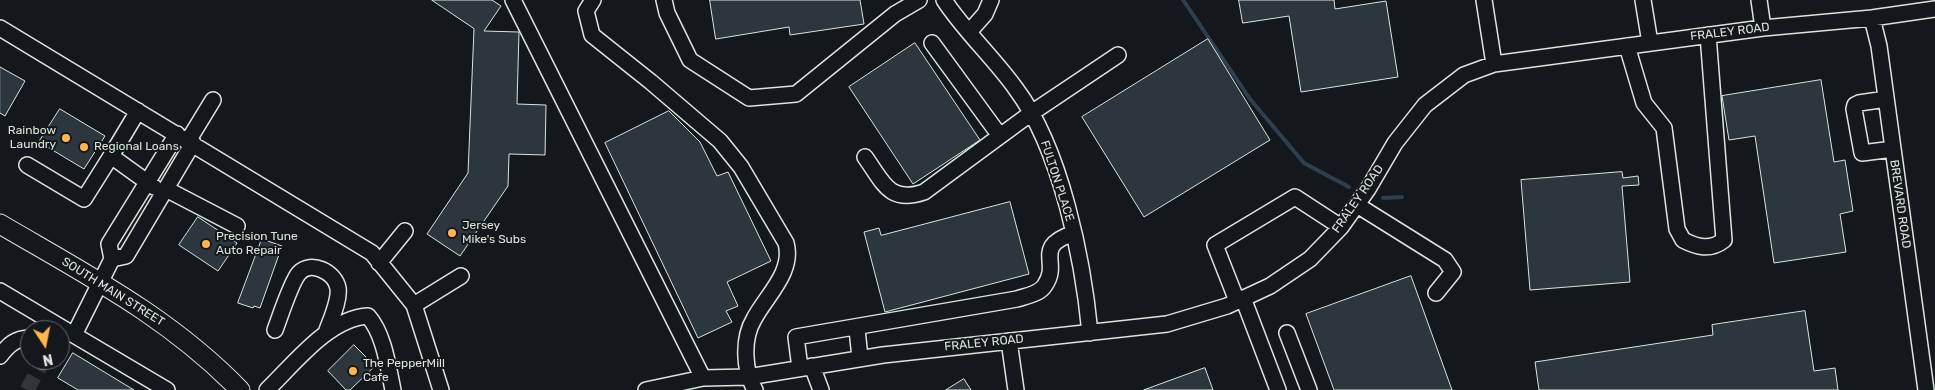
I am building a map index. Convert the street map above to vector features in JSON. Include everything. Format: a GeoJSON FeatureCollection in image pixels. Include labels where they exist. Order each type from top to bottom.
{"type":"FeatureCollection","features":[{"type":"Feature","properties":{"kind":"main road","name":"SOUTH MAIN STREET"},"geometry":{"type":"LineString","coordinates":[[0,224],[144,308],[182,336],[240,390]]}},
{"type":"Feature","properties":{"kind":"street"},"geometry":{"type":"LineString","coordinates":[[513,0],[703,378]]}},
{"type":"Feature","properties":{"kind":"street"},"geometry":{"type":"LineString","coordinates":[[593,0],[586,11],[592,35],[720,141],[741,167],[786,244],[788,252],[780,281],[752,321],[746,348],[751,384]]}},
{"type":"Feature","properties":{"kind":"street"},"geometry":{"type":"LineString","coordinates":[[664,0],[667,13],[690,60],[749,98],[796,94],[896,6],[919,0]]}},
{"type":"Feature","properties":{"kind":"street","name":"FULTON PLACE"},"geometry":{"type":"LineString","coordinates":[[944,0],[1017,90],[1045,140],[1062,189],[1074,233],[1087,302],[1090,333]]}},
{"type":"Feature","properties":{"kind":"street"},"geometry":{"type":"LineString","coordinates":[[969,32],[984,14],[991,0]]}},
{"type":"Feature","properties":{"kind":"street"},"geometry":{"type":"LineString","coordinates":[[1484,0],[1494,64]]}},
{"type":"Feature","properties":{"kind":"street"},"geometry":{"type":"LineString","coordinates":[[1643,0],[1650,43]]}},
{"type":"Feature","properties":{"kind":"street"},"geometry":{"type":"LineString","coordinates":[[1759,0],[1763,28]]}},
{"type":"Feature","properties":{"kind":"street","name":"FRALEY ROAD"},"geometry":{"type":"LineString","coordinates":[[646,390],[703,378],[751,384],[806,367],[860,358],[1167,324],[1240,300],[1270,286],[1310,259],[1341,228],[1394,143],[1425,105],[1464,75],[1494,64],[1763,28],[1872,18],[1935,9]]}},
{"type":"Feature","properties":{"kind":"street","name":"BREVARD ROAD"},"geometry":{"type":"LineString","coordinates":[[1872,18],[1879,46],[1893,149],[1929,360],[1926,390]]}},
{"type":"Feature","properties":{"kind":"street"},"geometry":{"type":"LineString","coordinates":[[0,28],[372,253],[414,305],[441,390]]}},
{"type":"Feature","properties":{"kind":"street"},"geometry":{"type":"LineString","coordinates":[[1627,46],[1644,103],[1664,128],[1677,229],[1683,240],[1698,247],[1716,246],[1724,240],[1708,35]]}},
{"type":"Feature","properties":{"kind":"street"},"geometry":{"type":"LineString","coordinates":[[932,43],[1000,136]]}},
{"type":"Feature","properties":{"kind":"street"},"geometry":{"type":"LineString","coordinates":[[865,157],[889,191],[895,195],[910,197],[924,192],[1030,114],[1118,55]]}},
{"type":"Feature","properties":{"kind":"street"},"geometry":{"type":"LineString","coordinates":[[1886,99],[1859,103],[1855,105],[1854,109],[1862,153],[1893,149]]}},
{"type":"Feature","properties":{"kind":"street"},"geometry":{"type":"LineString","coordinates":[[74,335],[112,260],[109,244],[147,182],[186,139],[213,100]]}},
{"type":"Feature","properties":{"kind":"street"},"geometry":{"type":"LineString","coordinates":[[27,165],[84,199],[138,111]]}},
{"type":"Feature","properties":{"kind":"street"},"geometry":{"type":"LineString","coordinates":[[112,260],[126,256],[165,191],[186,139]]}},
{"type":"Feature","properties":{"kind":"street"},"geometry":{"type":"LineString","coordinates":[[111,156],[147,182],[236,226]]}},
{"type":"Feature","properties":{"kind":"street"},"geometry":{"type":"LineString","coordinates":[[1278,390],[1215,245],[1295,197],[1341,228]]}},
{"type":"Feature","properties":{"kind":"street"},"geometry":{"type":"LineString","coordinates":[[1357,205],[1445,260],[1453,272],[1436,293]]}},
{"type":"Feature","properties":{"kind":"street"},"geometry":{"type":"LineString","coordinates":[[379,263],[405,231]]}},
{"type":"Feature","properties":{"kind":"street"},"geometry":{"type":"LineString","coordinates":[[821,390],[806,367],[796,338],[857,329],[1017,299],[1036,293],[1045,286],[1050,274],[1052,244],[1060,238],[1074,233]]}},
{"type":"Feature","properties":{"kind":"street"},"geometry":{"type":"LineString","coordinates":[[275,330],[298,274],[306,267],[315,266],[325,271],[335,281],[338,289],[326,333]]}},
{"type":"Feature","properties":{"kind":"street"},"geometry":{"type":"LineString","coordinates":[[414,305],[462,276]]}},
{"type":"Feature","properties":{"kind":"street"},"geometry":{"type":"LineString","coordinates":[[1,293],[167,390]]}},
{"type":"Feature","properties":{"kind":"street"},"geometry":{"type":"LineString","coordinates":[[267,390],[326,333],[354,317],[368,316],[375,324],[388,365],[393,390]]}},
{"type":"Feature","properties":{"kind":"street"},"geometry":{"type":"LineString","coordinates":[[857,329],[860,358]]}},
{"type":"Feature","properties":{"kind":"street"},"geometry":{"type":"LineString","coordinates":[[1287,333],[1309,390]]}},
{"type":"Feature","properties":{"kind":"street"},"geometry":{"type":"LineString","coordinates":[[0,356],[11,342],[20,339]]}},
{"type":"Feature","properties":{"kind":"street"},"geometry":{"type":"LineString","coordinates":[[1009,341],[1016,390]]}},
{"type":"Feature","properties":{"kind":"building"},"geometry":{"type":"Polygon","coordinates":[[[432,0],[492,0],[501,6],[484,31],[519,32],[517,104],[546,105],[545,155],[509,154],[508,186],[460,256],[427,234],[468,173],[474,29],[432,0]]]}},
{"type":"Feature","properties":{"kind":"building"},"geometry":{"type":"Polygon","coordinates":[[[710,0],[860,0],[864,24],[790,35],[789,27],[716,39],[710,0]]]}},
{"type":"Feature","properties":{"kind":"building"},"geometry":{"type":"Polygon","coordinates":[[[1239,0],[1334,0],[1335,9],[1386,1],[1398,77],[1301,92],[1289,16],[1243,23],[1239,0]]]}},
{"type":"Feature","properties":{"kind":"building"},"geometry":{"type":"Polygon","coordinates":[[[1208,39],[1270,140],[1144,217],[1082,117],[1208,39]]]}},
{"type":"Feature","properties":{"kind":"building"},"geometry":{"type":"Polygon","coordinates":[[[915,43],[980,140],[913,184],[849,87],[915,43]]]}},
{"type":"Feature","properties":{"kind":"building"},"geometry":{"type":"Polygon","coordinates":[[[0,67],[25,81],[5,116],[0,113],[0,67]]]}},
{"type":"Feature","properties":{"kind":"building"},"geometry":{"type":"Polygon","coordinates":[[[1821,80],[1834,162],[1845,160],[1853,211],[1840,214],[1846,252],[1774,263],[1755,136],[1729,140],[1722,96],[1821,80]]]}},
{"type":"Feature","properties":{"kind":"building"},"geometry":{"type":"Polygon","coordinates":[[[60,109],[105,136],[84,169],[39,142],[60,109]]]}},
{"type":"Feature","properties":{"kind":"building"},"geometry":{"type":"Polygon","coordinates":[[[669,111],[700,142],[717,176],[728,172],[771,261],[727,282],[738,306],[726,311],[732,322],[698,338],[605,143],[669,111]]]}},
{"type":"Feature","properties":{"kind":"building"},"geometry":{"type":"Polygon","coordinates":[[[1622,172],[1623,178],[1638,176],[1639,185],[1622,186],[1630,282],[1530,290],[1521,180],[1622,172]]]}},
{"type":"Feature","properties":{"kind":"building"},"geometry":{"type":"Polygon","coordinates":[[[1010,202],[1029,274],[885,312],[864,232],[879,228],[881,235],[1010,202]]]}},
{"type":"Feature","properties":{"kind":"building"},"geometry":{"type":"Polygon","coordinates":[[[198,217],[237,243],[218,271],[179,245],[198,217]]]}},
{"type":"Feature","properties":{"kind":"building"},"geometry":{"type":"Polygon","coordinates":[[[262,239],[282,246],[260,308],[254,306],[253,308],[238,303],[262,239]]]}},
{"type":"Feature","properties":{"kind":"building"},"geometry":{"type":"Polygon","coordinates":[[[1411,276],[1452,390],[1334,390],[1306,314],[1411,276]]]}},
{"type":"Feature","properties":{"kind":"building"},"geometry":{"type":"Polygon","coordinates":[[[1805,311],[1814,371],[1835,368],[1838,390],[1539,390],[1535,362],[1713,335],[1712,325],[1805,311]]]}},
{"type":"Feature","properties":{"kind":"building"},"geometry":{"type":"Polygon","coordinates":[[[354,345],[375,366],[350,390],[346,390],[328,371],[354,345]]]}},
{"type":"Feature","properties":{"kind":"building"},"geometry":{"type":"Polygon","coordinates":[[[73,353],[134,390],[78,390],[58,378],[63,370],[70,370],[70,358],[73,353]]]}},
{"type":"Feature","properties":{"kind":"building"},"geometry":{"type":"Polygon","coordinates":[[[1205,368],[1213,390],[1144,390],[1205,368]]]}},
{"type":"Feature","properties":{"kind":"building"},"geometry":{"type":"Polygon","coordinates":[[[964,379],[971,390],[946,390],[964,379]]]}},
{"type":"Feature","properties":{"kind":"waterway"},"geometry":{"type":"LineString","coordinates":[[1183,0],[1250,99],[1304,163],[1349,187]]}},
{"type":"Feature","properties":{"kind":"waterway"},"geometry":{"type":"LineString","coordinates":[[1383,198],[1402,197]]}},
{"type":"Feature","properties":{"kind":"tunnel"},"geometry":{"type":"LineString","coordinates":[[27,390],[38,370]]}},
{"type":"Feature","properties":{"kind":"place","name":"Rainbow Laundry"},"geometry":{"type":"Point","coordinates":[66,138]}},
{"type":"Feature","properties":{"kind":"place","name":"Regional Loans"},"geometry":{"type":"Point","coordinates":[84,147]}},
{"type":"Feature","properties":{"kind":"place","name":"Jersey Mike's Subs"},"geometry":{"type":"Point","coordinates":[452,233]}},
{"type":"Feature","properties":{"kind":"place","name":"Precision Tune Auto Repair"},"geometry":{"type":"Point","coordinates":[206,244]}},
{"type":"Feature","properties":{"kind":"place","name":"The PepperMill Cafe"},"geometry":{"type":"Point","coordinates":[353,371]}}]}
